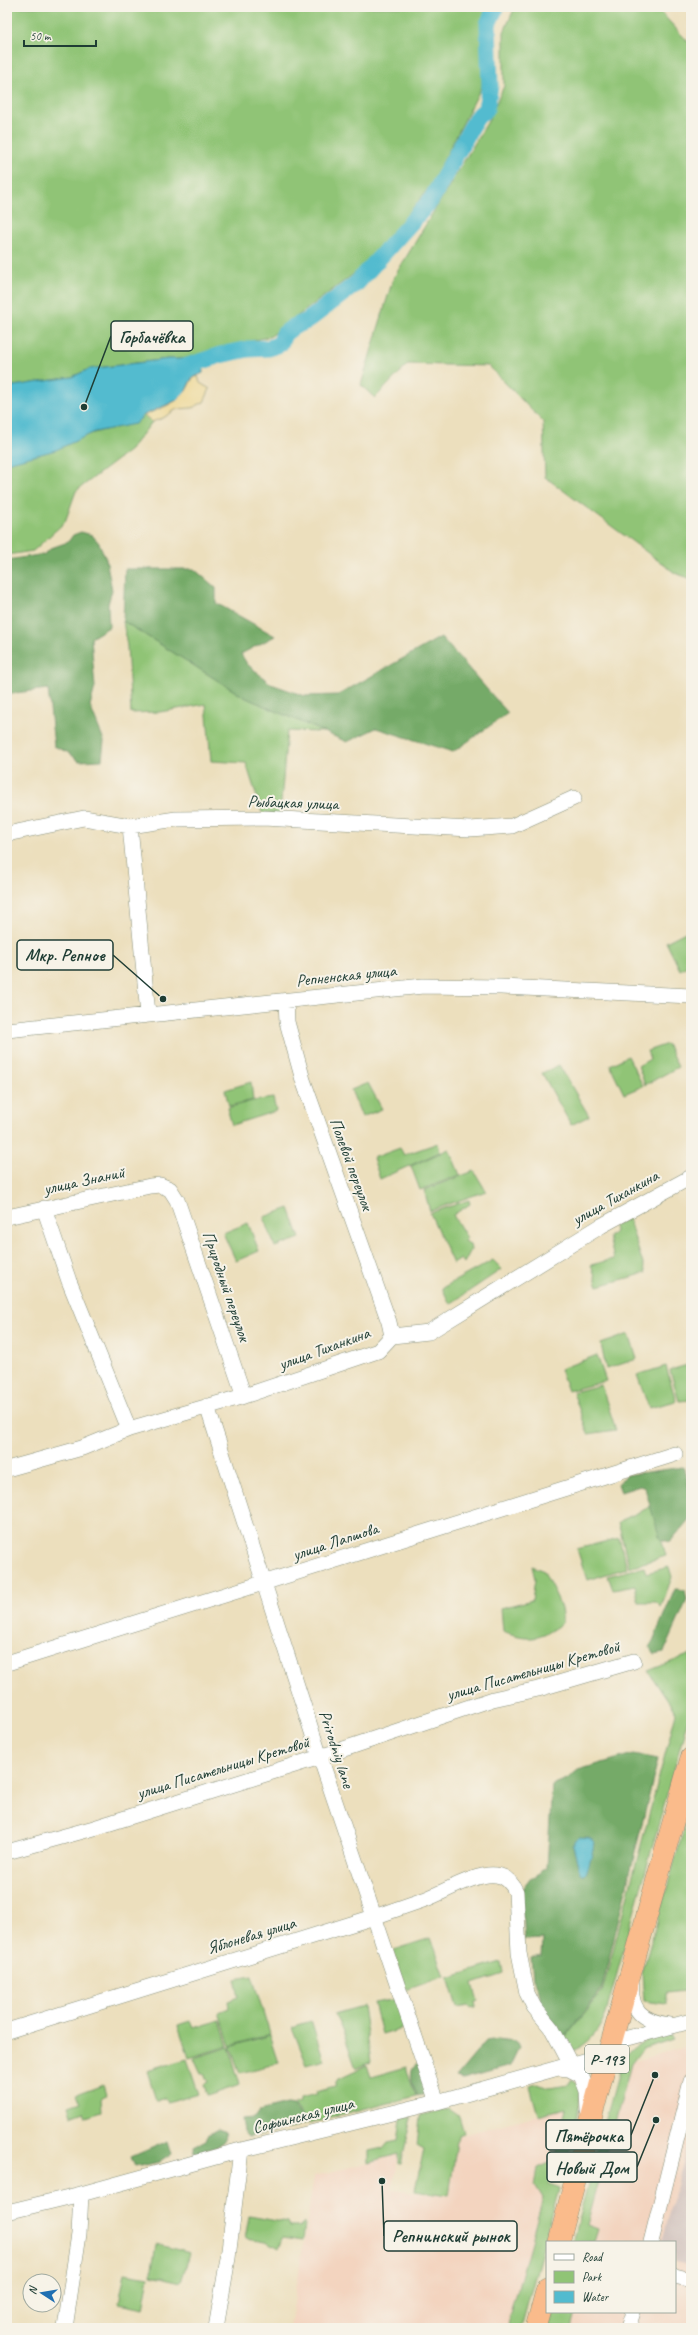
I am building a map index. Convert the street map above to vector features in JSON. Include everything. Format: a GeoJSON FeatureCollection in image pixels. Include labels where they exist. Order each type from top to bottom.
{"type":"FeatureCollection","features":[{"type":"Feature","properties":{"kind":"highway","name":"Р-193"},"geometry":{"type":"LineString","coordinates":[[559,2241],[608,2054],[691,1758]]}},
{"type":"Feature","properties":{"kind":"highway"},"geometry":{"type":"LineString","coordinates":[[536,2328],[546,2292]]}},
{"type":"Feature","properties":{"kind":"street","name":"Рыбацкая улица"},"geometry":{"type":"LineString","coordinates":[[7,834],[84,818],[130,826],[176,819],[263,818],[470,829],[512,826],[530,820],[574,798]]}},
{"type":"Feature","properties":{"kind":"street"},"geometry":{"type":"LineString","coordinates":[[130,826],[148,1014]]}},
{"type":"Feature","properties":{"kind":"street","name":"Репненская улица"},"geometry":{"type":"LineString","coordinates":[[7,1030],[423,986],[501,986],[691,996]]}},
{"type":"Feature","properties":{"kind":"street","name":"Полевой переулок"},"geometry":{"type":"LineString","coordinates":[[286,1001],[287,1022],[303,1080],[389,1322],[392,1336]]}},
{"type":"Feature","properties":{"kind":"street","name":"улица Тиханкина"},"geometry":{"type":"LineString","coordinates":[[7,1469],[82,1448],[129,1429],[244,1396],[378,1351],[392,1336],[429,1332],[601,1226],[691,1177]]}},
{"type":"Feature","properties":{"kind":"street","name":"улица Знаний"},"geometry":{"type":"LineString","coordinates":[[7,1217],[150,1186],[160,1185],[170,1189]]}},
{"type":"Feature","properties":{"kind":"street","name":"Природный переулок"},"geometry":{"type":"LineString","coordinates":[[170,1189],[177,1200],[188,1230],[244,1396]]}},
{"type":"Feature","properties":{"kind":"street"},"geometry":{"type":"LineString","coordinates":[[44,1208],[69,1281],[129,1429]]}},
{"type":"Feature","properties":{"kind":"street","name":"Prirodniy lane"},"geometry":{"type":"LineString","coordinates":[[207,1406],[263,1584],[320,1757],[437,2102]]}},
{"type":"Feature","properties":{"kind":"street","name":"улица Лапшова"},"geometry":{"type":"LineString","coordinates":[[7,1663],[675,1454]]}},
{"type":"Feature","properties":{"kind":"street","name":"улица Писательницы Кретовой"},"geometry":{"type":"LineString","coordinates":[[7,1852],[94,1828],[320,1757],[493,1699],[538,1689],[634,1660]]}},
{"type":"Feature","properties":{"kind":"street","name":"Яблоневая улица"},"geometry":{"type":"LineString","coordinates":[[7,2030],[374,1917],[427,1899],[486,1875],[505,1878],[512,1884],[516,1892],[520,1953],[527,1993],[534,2007],[552,2029],[570,2063]]}},
{"type":"Feature","properties":{"kind":"street"},"geometry":{"type":"LineString","coordinates":[[633,1963],[632,1995],[639,2013],[651,2022],[674,2025]]}},
{"type":"Feature","properties":{"kind":"street"},"geometry":{"type":"LineString","coordinates":[[608,2054],[619,2043],[628,2038],[691,2021]]}},
{"type":"Feature","properties":{"kind":"street","name":"Софьинская улица"},"geometry":{"type":"LineString","coordinates":[[7,2212],[81,2194],[241,2150],[437,2102],[570,2063],[608,2054]]}},
{"type":"Feature","properties":{"kind":"street"},"geometry":{"type":"LineString","coordinates":[[543,2071],[566,2069],[581,2075],[587,2091],[588,2132]]}},
{"type":"Feature","properties":{"kind":"street"},"geometry":{"type":"LineString","coordinates":[[650,2241],[688,2105],[691,2081]]}},
{"type":"Feature","properties":{"kind":"street"},"geometry":{"type":"LineString","coordinates":[[216,2328],[228,2258],[241,2150]]}},
{"type":"Feature","properties":{"kind":"street"},"geometry":{"type":"LineString","coordinates":[[66,2328],[79,2234],[81,2194]]}},
{"type":"Feature","properties":{"kind":"street"},"geometry":{"type":"LineString","coordinates":[[676,2276],[691,2280]]}},
{"type":"Feature","properties":{"kind":"street"},"geometry":{"type":"LineString","coordinates":[[628,2328],[632,2313]]}},
{"type":"Feature","properties":{"kind":"shaded area"},"geometry":{"type":"Polygon","coordinates":[[[691,2044],[691,2328],[552,2328],[556,2313],[676,2313],[676,2241],[575,2241],[632,2062],[691,2044]]]}},
{"type":"Feature","properties":{"kind":"shaded area"},"geometry":{"type":"Polygon","coordinates":[[[565,2108],[554,2161],[535,2185],[543,2198],[507,2328],[290,2328],[314,2176],[399,2155],[391,2189],[450,2196],[458,2136],[565,2108]]]}},
{"type":"Feature","properties":{"kind":"shaded area"},"geometry":{"type":"Polygon","coordinates":[[[691,2133],[691,2266],[676,2262],[676,2241],[662,2241],[691,2133]]]}},
{"type":"Feature","properties":{"kind":"green space"},"geometry":{"type":"Polygon","coordinates":[[[7,7],[490,7],[485,18],[482,86],[431,185],[371,261],[271,336],[183,359],[168,359],[89,369],[72,377],[7,387],[7,7]]]}},
{"type":"Feature","properties":{"kind":"green space"},"geometry":{"type":"Polygon","coordinates":[[[515,7],[656,7],[691,45],[691,578],[675,573],[545,477],[543,422],[489,366],[408,364],[375,398],[361,385],[393,279],[487,123],[504,86],[504,32],[515,7]]]}},
{"type":"Feature","properties":{"kind":"green space"},"geometry":{"type":"Polygon","coordinates":[[[144,415],[152,422],[130,450],[76,491],[65,522],[33,551],[7,555],[7,422],[90,434],[123,425],[135,424],[144,415]]]}},
{"type":"Feature","properties":{"kind":"green space"},"geometry":{"type":"Polygon","coordinates":[[[81,532],[92,535],[99,543],[106,559],[112,590],[108,604],[109,627],[91,638],[95,687],[90,706],[104,741],[102,760],[79,761],[69,753],[54,746],[48,689],[7,694],[7,560],[45,554],[51,548],[68,542],[73,535],[81,532]]]}},
{"type":"Feature","properties":{"kind":"green space"},"geometry":{"type":"Polygon","coordinates":[[[125,569],[194,569],[216,588],[216,603],[275,636],[241,654],[247,664],[271,684],[305,696],[338,695],[441,637],[508,713],[453,752],[376,728],[347,742],[244,697],[123,621],[125,569]]]}},
{"type":"Feature","properties":{"kind":"green space"},"geometry":{"type":"Polygon","coordinates":[[[123,621],[244,697],[324,732],[287,731],[280,815],[262,813],[246,763],[211,761],[206,704],[160,712],[131,713],[127,646],[123,621]]]}},
{"type":"Feature","properties":{"kind":"green space"},"geometry":{"type":"Polygon","coordinates":[[[691,929],[691,964],[680,970],[666,942],[691,929]]]}},
{"type":"Feature","properties":{"kind":"green space"},"geometry":{"type":"Polygon","coordinates":[[[667,1044],[678,1067],[645,1085],[638,1066],[650,1059],[647,1051],[667,1044]]]}},
{"type":"Feature","properties":{"kind":"green space"},"geometry":{"type":"Polygon","coordinates":[[[628,1056],[643,1086],[624,1094],[610,1065],[628,1056]]]}},
{"type":"Feature","properties":{"kind":"green space"},"geometry":{"type":"Polygon","coordinates":[[[559,1065],[589,1116],[571,1125],[542,1073],[559,1065]]]}},
{"type":"Feature","properties":{"kind":"green space"},"geometry":{"type":"Polygon","coordinates":[[[251,1082],[253,1100],[229,1106],[225,1090],[251,1082]]]}},
{"type":"Feature","properties":{"kind":"green space"},"geometry":{"type":"Polygon","coordinates":[[[368,1083],[382,1109],[362,1117],[351,1090],[368,1083]]]}},
{"type":"Feature","properties":{"kind":"green space"},"geometry":{"type":"Polygon","coordinates":[[[273,1098],[276,1111],[232,1125],[227,1108],[252,1101],[273,1098]]]}},
{"type":"Feature","properties":{"kind":"green space"},"geometry":{"type":"Polygon","coordinates":[[[438,1143],[440,1152],[380,1179],[373,1158],[400,1148],[404,1155],[438,1143]]]}},
{"type":"Feature","properties":{"kind":"green space"},"geometry":{"type":"Polygon","coordinates":[[[449,1149],[460,1175],[420,1190],[411,1166],[449,1149]]]}},
{"type":"Feature","properties":{"kind":"green space"},"geometry":{"type":"Polygon","coordinates":[[[474,1171],[486,1191],[430,1211],[424,1190],[474,1171]]]}},
{"type":"Feature","properties":{"kind":"green space"},"geometry":{"type":"Polygon","coordinates":[[[469,1200],[470,1204],[453,1215],[467,1238],[464,1241],[470,1244],[471,1250],[464,1263],[461,1259],[453,1264],[430,1213],[469,1200]]]}},
{"type":"Feature","properties":{"kind":"green space"},"geometry":{"type":"Polygon","coordinates":[[[289,1208],[300,1238],[275,1247],[264,1217],[289,1208]]]}},
{"type":"Feature","properties":{"kind":"green space"},"geometry":{"type":"Polygon","coordinates":[[[628,1218],[646,1273],[598,1286],[591,1265],[614,1259],[609,1237],[615,1232],[614,1226],[628,1218]]]}},
{"type":"Feature","properties":{"kind":"green space"},"geometry":{"type":"Polygon","coordinates":[[[248,1223],[259,1251],[236,1261],[223,1233],[248,1223]]]}},
{"type":"Feature","properties":{"kind":"green space"},"geometry":{"type":"Polygon","coordinates":[[[493,1260],[502,1269],[450,1304],[442,1288],[493,1260]]]}},
{"type":"Feature","properties":{"kind":"green space"},"geometry":{"type":"Polygon","coordinates":[[[629,1334],[637,1359],[606,1369],[601,1344],[629,1334]]]}},
{"type":"Feature","properties":{"kind":"green space"},"geometry":{"type":"Polygon","coordinates":[[[597,1355],[606,1381],[568,1391],[560,1369],[597,1355]]]}},
{"type":"Feature","properties":{"kind":"green space"},"geometry":{"type":"Polygon","coordinates":[[[691,1364],[691,1400],[679,1401],[670,1370],[691,1364]]]}},
{"type":"Feature","properties":{"kind":"green space"},"geometry":{"type":"Polygon","coordinates":[[[666,1366],[676,1401],[649,1408],[637,1375],[666,1366]]]}},
{"type":"Feature","properties":{"kind":"green space"},"geometry":{"type":"Polygon","coordinates":[[[601,1385],[616,1430],[588,1434],[573,1392],[601,1385]]]}},
{"type":"Feature","properties":{"kind":"green space"},"geometry":{"type":"Polygon","coordinates":[[[683,1467],[688,1481],[691,1517],[670,1542],[660,1539],[645,1488],[640,1486],[621,1492],[618,1484],[626,1475],[683,1467]]]}},
{"type":"Feature","properties":{"kind":"green space"},"geometry":{"type":"Polygon","coordinates":[[[652,1506],[666,1556],[629,1567],[618,1522],[652,1506]]]}},
{"type":"Feature","properties":{"kind":"green space"},"geometry":{"type":"Polygon","coordinates":[[[619,1538],[627,1568],[587,1580],[577,1549],[619,1538]]]}},
{"type":"Feature","properties":{"kind":"green space"},"geometry":{"type":"Polygon","coordinates":[[[532,1566],[544,1571],[559,1603],[562,1623],[541,1635],[534,1637],[520,1636],[503,1631],[501,1608],[532,1600],[535,1579],[532,1566]]]}},
{"type":"Feature","properties":{"kind":"green space"},"geometry":{"type":"Polygon","coordinates":[[[644,1567],[646,1573],[669,1567],[672,1577],[661,1607],[656,1602],[639,1602],[635,1586],[613,1590],[608,1576],[644,1567]]]}},
{"type":"Feature","properties":{"kind":"green space"},"geometry":{"type":"Polygon","coordinates":[[[675,1589],[685,1590],[687,1600],[664,1652],[654,1654],[650,1648],[675,1589]]]}},
{"type":"Feature","properties":{"kind":"green space"},"geometry":{"type":"Polygon","coordinates":[[[691,1654],[691,1708],[606,2013],[597,2031],[589,2041],[572,2051],[564,2037],[566,2037],[602,1992],[676,1713],[648,1671],[691,1654]]]}},
{"type":"Feature","properties":{"kind":"green space"},"geometry":{"type":"Polygon","coordinates":[[[633,1754],[658,1759],[601,1991],[567,2035],[562,2036],[539,2004],[540,1995],[533,1979],[531,1958],[542,1956],[543,1939],[524,1940],[521,1891],[531,1878],[547,1868],[552,1785],[567,1779],[578,1770],[633,1754]],[[586,1837],[576,1839],[573,1846],[580,1873],[584,1875],[595,1845],[591,1839],[586,1837]]]}},
{"type":"Feature","properties":{"kind":"green space"},"geometry":{"type":"Polygon","coordinates":[[[691,1804],[691,1981],[686,1991],[666,1993],[666,2004],[644,2001],[642,1973],[691,1804]]]}},
{"type":"Feature","properties":{"kind":"green space"},"geometry":{"type":"Polygon","coordinates":[[[431,1938],[445,1976],[406,1990],[393,1950],[431,1938]]]}},
{"type":"Feature","properties":{"kind":"green space"},"geometry":{"type":"Polygon","coordinates":[[[501,1962],[503,1974],[473,1984],[478,2001],[475,2002],[476,2007],[470,2008],[468,2005],[457,2007],[448,1978],[501,1962]]]}},
{"type":"Feature","properties":{"kind":"green space"},"geometry":{"type":"Polygon","coordinates":[[[252,1976],[270,2034],[230,2046],[219,2012],[229,2008],[228,2001],[239,1997],[235,1979],[252,1976]]]}},
{"type":"Feature","properties":{"kind":"green space"},"geometry":{"type":"Polygon","coordinates":[[[397,1999],[405,2027],[382,2034],[374,2003],[397,1999]]]}},
{"type":"Feature","properties":{"kind":"green space"},"geometry":{"type":"Polygon","coordinates":[[[363,2006],[371,2062],[356,2068],[344,2034],[334,2014],[363,2006]]]}},
{"type":"Feature","properties":{"kind":"green space"},"geometry":{"type":"Polygon","coordinates":[[[220,2020],[228,2046],[189,2058],[178,2025],[190,2021],[193,2028],[220,2020]]]}},
{"type":"Feature","properties":{"kind":"green space"},"geometry":{"type":"Polygon","coordinates":[[[311,2021],[324,2060],[307,2065],[292,2027],[311,2021]]]}},
{"type":"Feature","properties":{"kind":"green space"},"geometry":{"type":"Polygon","coordinates":[[[270,2035],[279,2063],[240,2073],[230,2047],[270,2035]]]}},
{"type":"Feature","properties":{"kind":"green space"},"geometry":{"type":"Polygon","coordinates":[[[664,2035],[670,2035],[673,2039],[642,2049],[631,2064],[587,2225],[598,2229],[594,2241],[572,2241],[622,2061],[631,2050],[651,2039],[664,2035]]]}},
{"type":"Feature","properties":{"kind":"green space"},"geometry":{"type":"Polygon","coordinates":[[[497,2039],[516,2041],[519,2047],[510,2066],[463,2079],[456,2077],[486,2041],[497,2039]]]}},
{"type":"Feature","properties":{"kind":"green space"},"geometry":{"type":"Polygon","coordinates":[[[229,2047],[240,2085],[207,2096],[204,2084],[208,2082],[204,2073],[201,2073],[194,2058],[229,2047]]]}},
{"type":"Feature","properties":{"kind":"green space"},"geometry":{"type":"Polygon","coordinates":[[[187,2059],[199,2094],[167,2103],[164,2098],[156,2099],[147,2071],[187,2059]]]}},
{"type":"Feature","properties":{"kind":"green space"},"geometry":{"type":"Polygon","coordinates":[[[417,2064],[429,2088],[426,2094],[417,2096],[411,2075],[417,2064]]]}},
{"type":"Feature","properties":{"kind":"green space"},"geometry":{"type":"Polygon","coordinates":[[[367,2065],[371,2077],[406,2067],[416,2096],[308,2124],[294,2104],[300,2102],[300,2098],[317,2094],[316,2091],[335,2086],[337,2079],[367,2065]]]}},
{"type":"Feature","properties":{"kind":"green space"},"geometry":{"type":"Polygon","coordinates":[[[572,2079],[578,2085],[580,2096],[579,2111],[572,2143],[561,2180],[550,2178],[548,2185],[559,2189],[521,2328],[507,2328],[543,2198],[535,2185],[538,2168],[554,2161],[566,2108],[538,2115],[530,2086],[538,2084],[548,2088],[569,2085],[572,2079]]]}},
{"type":"Feature","properties":{"kind":"green space"},"geometry":{"type":"Polygon","coordinates":[[[103,2085],[106,2095],[101,2098],[102,2112],[86,2117],[84,2111],[71,2116],[68,2106],[80,2102],[76,2095],[103,2085]]]}},
{"type":"Feature","properties":{"kind":"green space"},"geometry":{"type":"Polygon","coordinates":[[[287,2104],[293,2105],[307,2124],[248,2137],[243,2131],[241,2119],[254,2118],[259,2111],[287,2104]]]}},
{"type":"Feature","properties":{"kind":"green space"},"geometry":{"type":"Polygon","coordinates":[[[449,2109],[459,2116],[464,2133],[458,2135],[449,2195],[415,2190],[424,2149],[417,2145],[420,2117],[421,2115],[449,2109]]]}},
{"type":"Feature","properties":{"kind":"green space"},"geometry":{"type":"Polygon","coordinates":[[[408,2117],[412,2118],[401,2164],[399,2164],[399,2154],[369,2162],[369,2151],[383,2148],[388,2142],[398,2140],[401,2120],[408,2117]]]}},
{"type":"Feature","properties":{"kind":"green space"},"geometry":{"type":"Polygon","coordinates":[[[219,2129],[225,2132],[226,2137],[221,2145],[211,2149],[195,2152],[194,2146],[206,2140],[208,2135],[219,2129]]]}},
{"type":"Feature","properties":{"kind":"green space"},"geometry":{"type":"Polygon","coordinates":[[[168,2141],[172,2154],[160,2162],[135,2167],[131,2157],[168,2141]]]}},
{"type":"Feature","properties":{"kind":"green space"},"geometry":{"type":"Polygon","coordinates":[[[249,2216],[288,2223],[290,2227],[299,2227],[304,2222],[302,2241],[282,2238],[278,2249],[266,2242],[245,2239],[249,2216]]]}},
{"type":"Feature","properties":{"kind":"green space"},"geometry":{"type":"Polygon","coordinates":[[[156,2244],[190,2253],[181,2282],[151,2275],[156,2244]]]}},
{"type":"Feature","properties":{"kind":"green space"},"geometry":{"type":"Polygon","coordinates":[[[125,2273],[149,2277],[143,2309],[119,2304],[125,2273]]]}},
{"type":"Feature","properties":{"kind":"green space"},"geometry":{"type":"Polygon","coordinates":[[[553,2313],[575,2313],[571,2328],[549,2328],[553,2313]]]}},
{"type":"Feature","properties":{"kind":"sand"},"geometry":{"type":"Polygon","coordinates":[[[198,376],[200,383],[210,389],[204,402],[192,408],[177,409],[163,418],[152,422],[144,415],[177,400],[187,390],[191,381],[198,376]]]}},
{"type":"Feature","properties":{"kind":"water"},"geometry":{"type":"Polygon","coordinates":[[[202,355],[203,373],[192,378],[185,392],[177,400],[144,415],[135,424],[95,432],[56,450],[7,463],[7,387],[72,377],[89,369],[168,359],[183,359],[202,355]]]}},
{"type":"Feature","properties":{"kind":"water"},"geometry":{"type":"Polygon","coordinates":[[[580,1837],[589,1838],[595,1842],[587,1872],[584,1875],[580,1873],[573,1846],[576,1839],[580,1837]]]}},
{"type":"Feature","properties":{"kind":"waterway"},"geometry":{"type":"LineString","coordinates":[[182,368],[220,355],[248,349],[269,348],[280,344],[284,334],[293,327],[307,321],[357,283],[431,200],[477,117],[486,109],[490,86],[488,24],[496,7]]}},
{"type":"Feature","properties":{"kind":"place","name":"Горбачёвка"},"geometry":{"type":"Point","coordinates":[84,407]}},
{"type":"Feature","properties":{"kind":"place","name":"Мкр. Репное"},"geometry":{"type":"Point","coordinates":[163,999]}},
{"type":"Feature","properties":{"kind":"place","name":"Пятёрочка"},"geometry":{"type":"Point","coordinates":[655,2075]}},
{"type":"Feature","properties":{"kind":"place","name":"Новый Дом"},"geometry":{"type":"Point","coordinates":[656,2120]}},
{"type":"Feature","properties":{"kind":"place","name":"Репнинский рынок"},"geometry":{"type":"Point","coordinates":[382,2181]}}]}
